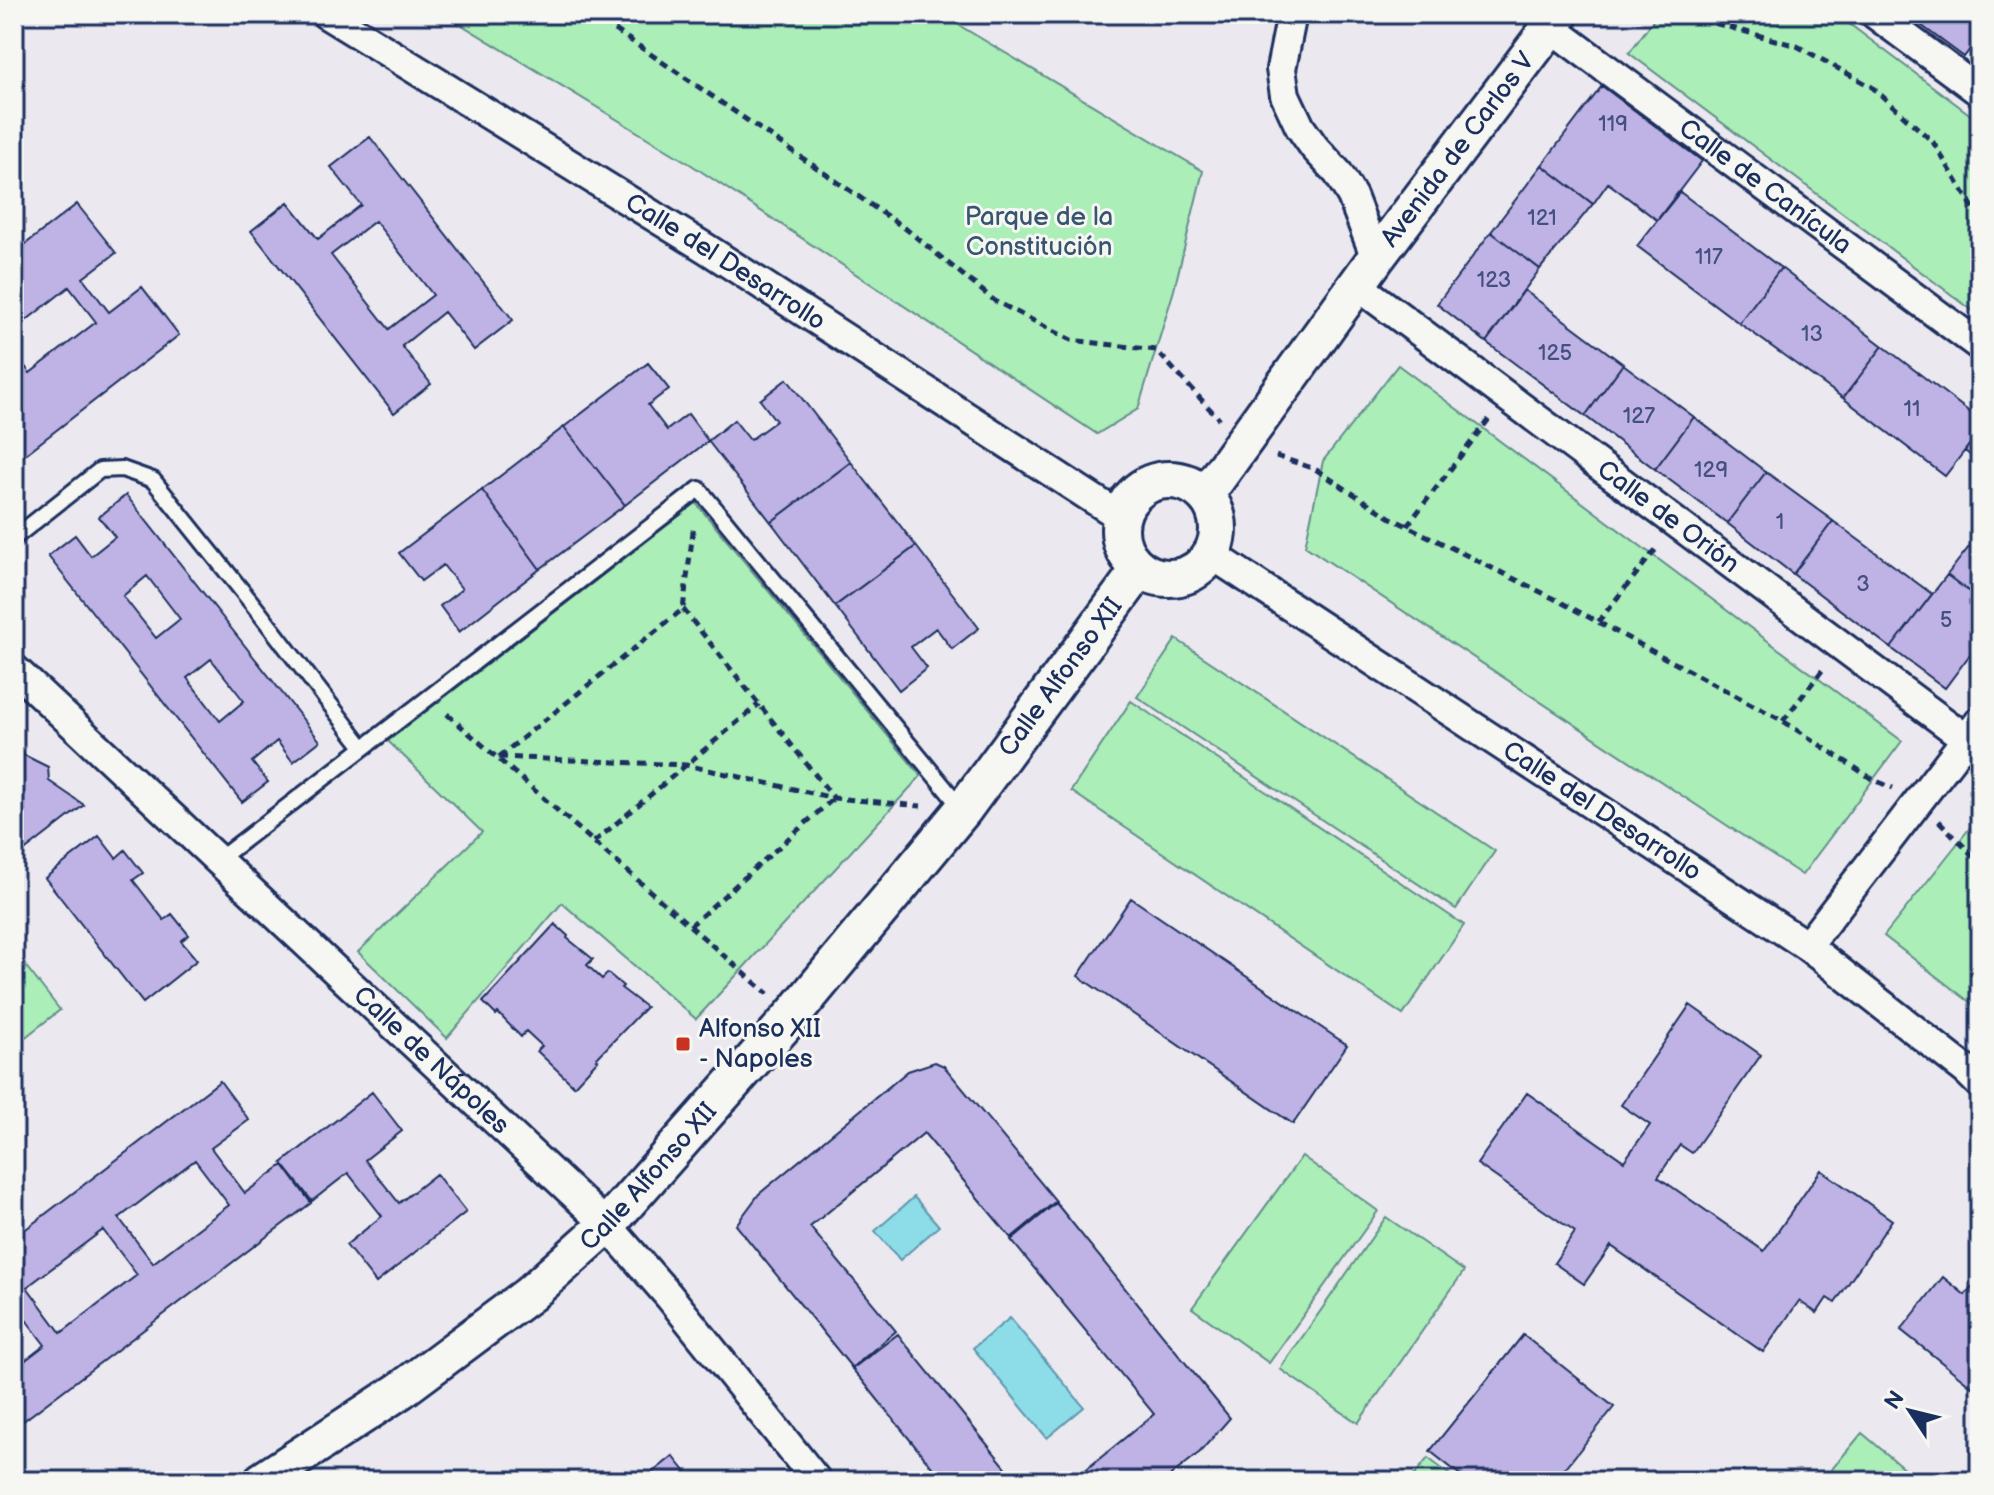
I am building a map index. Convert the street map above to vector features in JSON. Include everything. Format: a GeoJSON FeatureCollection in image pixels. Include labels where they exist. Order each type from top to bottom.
{"type":"FeatureCollection","features":[{"type":"Feature","properties":{"kind":"street","name":"Calle del Desarrollo"},"geometry":{"type":"LineString","coordinates":[[326,14],[707,249],[1121,517]]}},
{"type":"Feature","properties":{"kind":"street"},"geometry":{"type":"LineString","coordinates":[[1205,495],[1366,272],[1352,196],[1338,173],[1300,127],[1285,95],[1281,69],[1292,14]]}},
{"type":"Feature","properties":{"kind":"street"},"geometry":{"type":"LineString","coordinates":[[1875,14],[1977,84]]}},
{"type":"Feature","properties":{"kind":"street","name":"Avenida de Carlos V"},"geometry":{"type":"LineString","coordinates":[[1366,272],[1555,21]]}},
{"type":"Feature","properties":{"kind":"street","name":"Calle de Canícula"},"geometry":{"type":"LineString","coordinates":[[1555,21],[1980,346]]}},
{"type":"Feature","properties":{"kind":"street","name":"Calle de Orión"},"geometry":{"type":"LineString","coordinates":[[1366,272],[1506,397],[1842,646],[1976,736]]}},
{"type":"Feature","properties":{"kind":"street"},"geometry":{"type":"LineString","coordinates":[[1157,481],[1183,481],[1205,495],[1214,508],[1218,524],[1217,539],[1211,554],[1200,566],[1179,576],[1154,576],[1140,569],[1123,545],[1120,531],[1121,517],[1134,493],[1157,481]]}},
{"type":"Feature","properties":{"kind":"street","name":"Calle del Desarrollo"},"geometry":{"type":"LineString","coordinates":[[1211,554],[1807,946],[1980,1084]]}},
{"type":"Feature","properties":{"kind":"street","name":"Calle Alfonso XII"},"geometry":{"type":"LineString","coordinates":[[262,1481],[401,1390],[518,1303],[607,1225],[793,1015],[963,810],[1140,569]]}},
{"type":"Feature","properties":{"kind":"street","name":"Calle de Nápoles"},"geometry":{"type":"LineString","coordinates":[[14,669],[607,1225],[669,1296],[817,1481]]}},
{"type":"Feature","properties":{"kind":"street"},"geometry":{"type":"LineString","coordinates":[[1807,946],[1920,800],[1976,736]]}},
{"type":"Feature","properties":{"kind":"lane"},"geometry":{"type":"LineString","coordinates":[[14,538],[100,470],[122,469],[153,480],[363,747]]}},
{"type":"Feature","properties":{"kind":"lane"},"geometry":{"type":"LineString","coordinates":[[218,860],[699,489],[963,810]]}},
{"type":"Feature","properties":{"kind":"path"},"geometry":{"type":"LineString","coordinates":[[592,14],[906,229],[995,301],[1071,340],[1156,350],[1242,445],[1315,469],[1407,526],[1598,622],[1783,721],[1874,780],[1920,800],[1980,863]]}},
{"type":"Feature","properties":{"kind":"path"},"geometry":{"type":"LineString","coordinates":[[1632,14],[1714,23],[1797,46],[1872,87],[1933,142],[1980,219]]}},
{"type":"Feature","properties":{"kind":"path"},"geometry":{"type":"LineString","coordinates":[[1407,526],[1506,397]]}},
{"type":"Feature","properties":{"kind":"path"},"geometry":{"type":"LineString","coordinates":[[498,757],[683,609],[699,489]]}},
{"type":"Feature","properties":{"kind":"path"},"geometry":{"type":"LineString","coordinates":[[1598,622],[1676,523]]}},
{"type":"Feature","properties":{"kind":"path"},"geometry":{"type":"LineString","coordinates":[[683,609],[834,798]]}},
{"type":"Feature","properties":{"kind":"path"},"geometry":{"type":"LineString","coordinates":[[1783,721],[1842,646]]}},
{"type":"Feature","properties":{"kind":"path"},"geometry":{"type":"LineString","coordinates":[[428,698],[793,1015]]}},
{"type":"Feature","properties":{"kind":"path"},"geometry":{"type":"LineString","coordinates":[[594,842],[759,704]]}},
{"type":"Feature","properties":{"kind":"path"},"geometry":{"type":"LineString","coordinates":[[498,757],[686,765],[834,798],[963,810]]}},
{"type":"Feature","properties":{"kind":"path"},"geometry":{"type":"LineString","coordinates":[[690,926],[834,798]]}},
{"type":"Feature","properties":{"kind":"green space","name":"Parque de la Constitución"},"geometry":{"type":"Polygon","coordinates":[[[444,14],[940,14],[1203,171],[1174,290],[1138,409],[1097,434],[690,164],[444,14]]]}},
{"type":"Feature","properties":{"kind":"green space"},"geometry":{"type":"Polygon","coordinates":[[[1658,14],[1836,14],[1980,122],[1980,316],[1629,53],[1658,14]]]}},
{"type":"Feature","properties":{"kind":"green space"},"geometry":{"type":"Polygon","coordinates":[[[1398,365],[1902,741],[1802,875],[1305,546],[1323,461],[1398,365]]]}},
{"type":"Feature","properties":{"kind":"green space"},"geometry":{"type":"Polygon","coordinates":[[[696,503],[921,776],[696,1019],[562,903],[447,1038],[358,952],[482,832],[388,741],[696,503]]]}},
{"type":"Feature","properties":{"kind":"green space"},"geometry":{"type":"Polygon","coordinates":[[[1176,639],[1495,851],[1456,909],[1137,697],[1176,639]]]}},
{"type":"Feature","properties":{"kind":"green space"},"geometry":{"type":"Polygon","coordinates":[[[1131,701],[1464,925],[1403,1015],[1071,791],[1131,701]]]}},
{"type":"Feature","properties":{"kind":"green space"},"geometry":{"type":"Polygon","coordinates":[[[1980,815],[1980,1010],[1884,936],[1980,815]]]}},
{"type":"Feature","properties":{"kind":"green space"},"geometry":{"type":"Polygon","coordinates":[[[14,951],[60,1010],[14,1046],[14,951]]]}},
{"type":"Feature","properties":{"kind":"green space"},"geometry":{"type":"Polygon","coordinates":[[[1302,1156],[1378,1211],[1269,1363],[1192,1308],[1302,1156]]]}},
{"type":"Feature","properties":{"kind":"green space"},"geometry":{"type":"Polygon","coordinates":[[[1386,1217],[1464,1271],[1358,1423],[1280,1369],[1386,1217]]]}},
{"type":"Feature","properties":{"kind":"green space"},"geometry":{"type":"Polygon","coordinates":[[[1862,1433],[1919,1481],[1822,1481],[1862,1433]]]}},
{"type":"Feature","properties":{"kind":"green space"},"geometry":{"type":"Polygon","coordinates":[[[1428,1458],[1458,1481],[1410,1481],[1428,1458]]]}},
{"type":"Feature","properties":{"kind":"water"},"geometry":{"type":"Polygon","coordinates":[[[914,1197],[939,1226],[900,1260],[875,1231],[914,1197]]]}},
{"type":"Feature","properties":{"kind":"water"},"geometry":{"type":"Polygon","coordinates":[[[1010,1318],[1084,1407],[1047,1438],[973,1348],[1010,1318]]]}},
{"type":"Feature","properties":{"kind":"building"},"geometry":{"type":"Polygon","coordinates":[[[1906,14],[1980,14],[1980,36],[1964,57],[1906,14]]]}},
{"type":"Feature","properties":{"kind":"building"},"geometry":{"type":"Polygon","coordinates":[[[1602,86],[1702,161],[1657,220],[1608,183],[1593,204],[1542,165],[1602,86]]]}},
{"type":"Feature","properties":{"kind":"building"},"geometry":{"type":"Polygon","coordinates":[[[370,137],[513,320],[474,350],[444,312],[402,346],[431,384],[394,413],[251,231],[288,202],[318,239],[361,205],[331,167],[370,137]],[[375,221],[331,255],[389,329],[433,295],[375,221]]]}},
{"type":"Feature","properties":{"kind":"building"},"geometry":{"type":"Polygon","coordinates":[[[1542,165],[1593,204],[1540,269],[1491,232],[1542,165]]]}},
{"type":"Feature","properties":{"kind":"building"},"geometry":{"type":"Polygon","coordinates":[[[1680,192],[1781,268],[1739,323],[1637,246],[1680,192]]]}},
{"type":"Feature","properties":{"kind":"building"},"geometry":{"type":"Polygon","coordinates":[[[77,204],[116,253],[83,278],[109,312],[142,287],[179,335],[14,463],[14,387],[18,384],[14,379],[14,352],[30,373],[96,322],[69,287],[14,330],[14,253],[77,204]]]}},
{"type":"Feature","properties":{"kind":"building"},"geometry":{"type":"Polygon","coordinates":[[[1491,232],[1540,269],[1486,342],[1437,304],[1491,232]]]}},
{"type":"Feature","properties":{"kind":"building"},"geometry":{"type":"Polygon","coordinates":[[[1781,268],[1883,346],[1843,398],[1739,323],[1781,268]]]}},
{"type":"Feature","properties":{"kind":"building"},"geometry":{"type":"Polygon","coordinates":[[[1524,290],[1623,364],[1585,416],[1486,342],[1524,290]]]}},
{"type":"Feature","properties":{"kind":"building"},"geometry":{"type":"Polygon","coordinates":[[[1883,346],[1980,420],[1980,431],[1945,476],[1843,398],[1883,346]]]}},
{"type":"Feature","properties":{"kind":"building"},"geometry":{"type":"Polygon","coordinates":[[[648,363],[669,389],[648,405],[667,430],[688,414],[708,441],[625,505],[564,427],[648,363]]]}},
{"type":"Feature","properties":{"kind":"building"},"geometry":{"type":"Polygon","coordinates":[[[1623,364],[1694,417],[1655,469],[1585,416],[1623,364]]]}},
{"type":"Feature","properties":{"kind":"building"},"geometry":{"type":"Polygon","coordinates":[[[787,379],[851,462],[771,522],[708,441],[734,420],[750,440],[776,421],[760,400],[787,379]]]}},
{"type":"Feature","properties":{"kind":"building"},"geometry":{"type":"Polygon","coordinates":[[[1694,417],[1766,472],[1727,523],[1655,469],[1694,417]]]}},
{"type":"Feature","properties":{"kind":"building"},"geometry":{"type":"Polygon","coordinates":[[[564,427],[625,505],[540,569],[482,490],[564,427]]]}},
{"type":"Feature","properties":{"kind":"building"},"geometry":{"type":"Polygon","coordinates":[[[1980,431],[1980,463],[1965,451],[1980,431]]]}},
{"type":"Feature","properties":{"kind":"building"},"geometry":{"type":"Polygon","coordinates":[[[851,462],[916,546],[835,606],[771,522],[851,462]]]}},
{"type":"Feature","properties":{"kind":"building"},"geometry":{"type":"Polygon","coordinates":[[[1766,472],[1833,521],[1793,574],[1727,523],[1766,472]]]}},
{"type":"Feature","properties":{"kind":"building"},"geometry":{"type":"Polygon","coordinates":[[[482,490],[540,569],[459,632],[440,606],[462,589],[443,565],[421,581],[399,553],[482,490]]]}},
{"type":"Feature","properties":{"kind":"building"},"geometry":{"type":"Polygon","coordinates":[[[126,495],[320,741],[293,762],[277,741],[252,762],[268,782],[242,802],[48,556],[75,535],[91,556],[115,537],[99,517],[126,495]],[[147,576],[123,596],[156,638],[180,619],[147,576]],[[211,659],[187,678],[220,721],[244,701],[211,659]]]}},
{"type":"Feature","properties":{"kind":"building"},"geometry":{"type":"Polygon","coordinates":[[[1833,521],[1932,594],[1891,648],[1793,574],[1833,521]]]}},
{"type":"Feature","properties":{"kind":"building"},"geometry":{"type":"Polygon","coordinates":[[[1980,533],[1980,600],[1947,575],[1980,533]]]}},
{"type":"Feature","properties":{"kind":"building"},"geometry":{"type":"Polygon","coordinates":[[[916,546],[979,628],[952,649],[936,628],[911,647],[927,668],[899,690],[835,606],[916,546]]]}},
{"type":"Feature","properties":{"kind":"building"},"geometry":{"type":"Polygon","coordinates":[[[1947,575],[1980,600],[1980,641],[1945,688],[1891,648],[1947,575]]]}},
{"type":"Feature","properties":{"kind":"building"},"geometry":{"type":"Polygon","coordinates":[[[22,754],[48,767],[49,781],[84,805],[14,859],[14,760],[22,754]]]}},
{"type":"Feature","properties":{"kind":"building"},"geometry":{"type":"Polygon","coordinates":[[[99,836],[116,858],[125,850],[143,873],[133,880],[164,920],[172,914],[189,935],[181,941],[197,960],[143,1003],[45,878],[99,836]]]}},
{"type":"Feature","properties":{"kind":"building"},"geometry":{"type":"Polygon","coordinates":[[[1131,898],[1347,1045],[1293,1124],[1078,976],[1131,898]]]}},
{"type":"Feature","properties":{"kind":"building"},"geometry":{"type":"Polygon","coordinates":[[[555,924],[593,959],[587,965],[602,979],[608,973],[623,986],[621,988],[646,1007],[574,1086],[537,1051],[542,1046],[526,1031],[521,1037],[483,1002],[555,924]]]}},
{"type":"Feature","properties":{"kind":"building"},"geometry":{"type":"Polygon","coordinates":[[[1690,1005],[1761,1055],[1692,1153],[1680,1145],[1658,1177],[1764,1251],[1821,1170],[1892,1220],[1835,1303],[1827,1298],[1817,1313],[1799,1301],[1763,1352],[1611,1246],[1584,1284],[1554,1263],[1575,1232],[1477,1164],[1527,1093],[1624,1161],[1650,1125],[1621,1105],[1690,1005]]]}},
{"type":"Feature","properties":{"kind":"building"},"geometry":{"type":"Polygon","coordinates":[[[935,1062],[944,1066],[1056,1201],[1011,1238],[924,1133],[810,1227],[896,1331],[852,1368],[736,1225],[759,1194],[908,1071],[935,1062]]]}},
{"type":"Feature","properties":{"kind":"building"},"geometry":{"type":"Polygon","coordinates":[[[220,1081],[249,1120],[211,1148],[245,1193],[283,1165],[311,1203],[14,1428],[14,1369],[45,1345],[14,1304],[14,1238],[220,1081]],[[195,1160],[119,1218],[153,1263],[229,1205],[195,1160]],[[103,1230],[27,1287],[61,1333],[137,1275],[103,1230]]]}},
{"type":"Feature","properties":{"kind":"building"},"geometry":{"type":"Polygon","coordinates":[[[372,1092],[402,1131],[365,1160],[399,1203],[436,1174],[466,1212],[376,1283],[346,1245],[382,1216],[348,1173],[312,1201],[282,1163],[372,1092]]]}},
{"type":"Feature","properties":{"kind":"building"},"geometry":{"type":"Polygon","coordinates":[[[1056,1203],[1230,1418],[1200,1452],[1164,1481],[1072,1481],[1154,1414],[1011,1240],[1056,1203]]]}},
{"type":"Feature","properties":{"kind":"building"},"geometry":{"type":"Polygon","coordinates":[[[1943,1277],[1965,1295],[1971,1287],[1980,1294],[1980,1393],[1901,1330],[1943,1277]]]}},
{"type":"Feature","properties":{"kind":"building"},"geometry":{"type":"Polygon","coordinates":[[[898,1334],[1017,1481],[943,1481],[852,1369],[898,1334]]]}},
{"type":"Feature","properties":{"kind":"building"},"geometry":{"type":"Polygon","coordinates":[[[1523,1335],[1614,1407],[1555,1481],[1468,1481],[1430,1451],[1523,1335]]]}},
{"type":"Feature","properties":{"kind":"building"},"geometry":{"type":"Polygon","coordinates":[[[673,1456],[693,1481],[642,1481],[673,1456]]]}},
{"type":"Feature","properties":{"kind":"place","name":"Alfonso XII - Napoles"},"geometry":{"type":"Point","coordinates":[683,1044]}}]}
